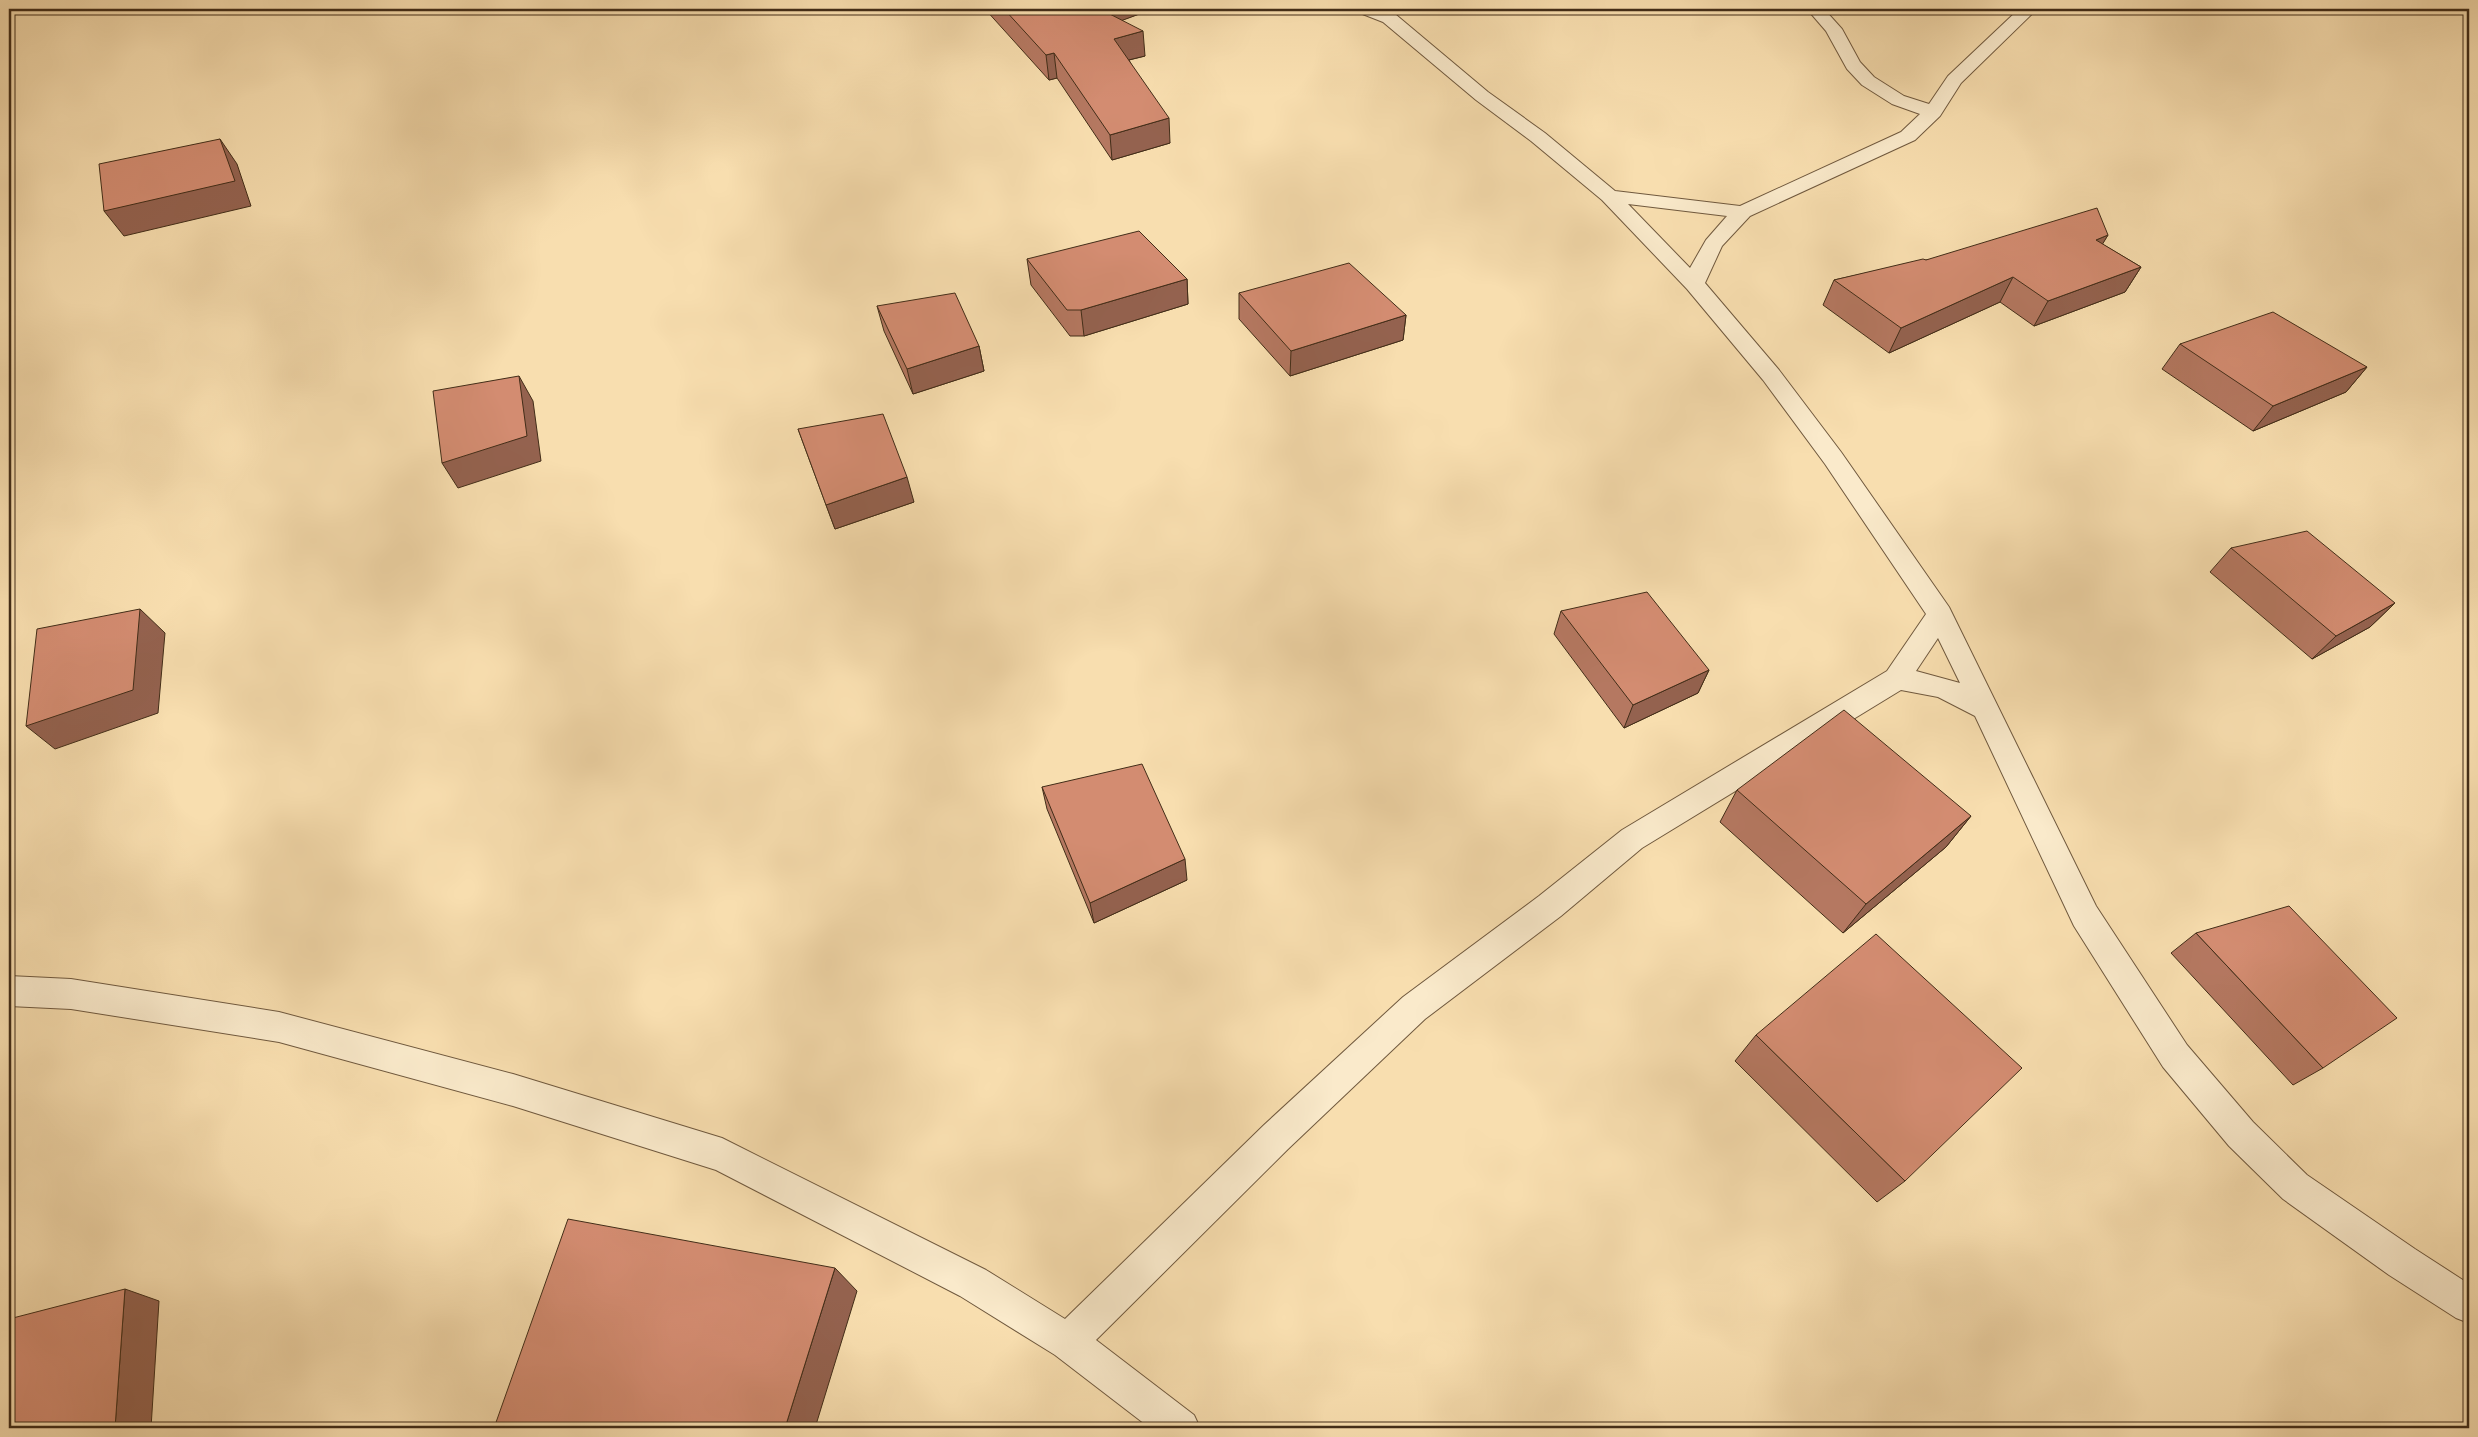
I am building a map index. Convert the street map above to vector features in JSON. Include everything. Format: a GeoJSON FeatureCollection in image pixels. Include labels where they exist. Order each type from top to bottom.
{"type":"FeatureCollection","features":[{"type":"Feature","properties":{"kind":"street"},"geometry":{"type":"LineString","coordinates":[[1366,9],[1389,18],[1482,96],[1538,137],[1608,196],[1694,284],[1771,375],[1828,451],[1940,614],[2085,916],[2175,1056],[2242,1134],[2295,1187],[2402,1262],[2469,1305]]}},
{"type":"Feature","properties":{"kind":"street"},"geometry":{"type":"LineString","coordinates":[[1814,9],[1833,29],[1854,65],[1868,81],[1898,100],[1933,112]]}},
{"type":"Feature","properties":{"kind":"street"},"geometry":{"type":"LineString","coordinates":[[1694,284],[1700,267],[1717,237],[1743,212],[1908,136],[1933,112],[1954,80],[2029,9]]}},
{"type":"Feature","properties":{"kind":"street"},"geometry":{"type":"LineString","coordinates":[[1608,196],[1743,212]]}},
{"type":"Feature","properties":{"kind":"street"},"geometry":{"type":"LineString","coordinates":[[1068,1342],[1276,1137],[1414,1008],[1550,906],[1632,839],[1897,679],[1940,614]]}},
{"type":"Feature","properties":{"kind":"street"},"geometry":{"type":"LineString","coordinates":[[1897,679],[1928,683],[1954,690],[1985,708]]}},
{"type":"Feature","properties":{"kind":"street"},"geometry":{"type":"LineString","coordinates":[[9,991],[71,994],[279,1027],[513,1090],[722,1155],[973,1283],[1068,1342],[1181,1428]]}},
{"type":"Feature","properties":{"kind":"building"},"geometry":{"type":"Polygon","coordinates":[[[1004,9],[1100,9],[1143,31],[1114,39],[1169,118],[1110,135],[1054,53],[1046,55],[1004,9]]]}},
{"type":"Feature","properties":{"kind":"building"},"geometry":{"type":"Polygon","coordinates":[[[220,139],[235,181],[104,211],[99,164],[220,139]]]}},
{"type":"Feature","properties":{"kind":"building"},"geometry":{"type":"Polygon","coordinates":[[[2097,208],[2108,235],[2096,240],[2141,267],[2048,301],[2013,277],[1901,328],[1834,280],[1923,259],[1926,260],[2097,208]]]}},
{"type":"Feature","properties":{"kind":"building"},"geometry":{"type":"Polygon","coordinates":[[[1139,231],[1187,279],[1081,310],[1067,310],[1027,259],[1139,231]]]}},
{"type":"Feature","properties":{"kind":"building"},"geometry":{"type":"Polygon","coordinates":[[[1349,263],[1406,315],[1291,351],[1239,293],[1349,263]]]}},
{"type":"Feature","properties":{"kind":"building"},"geometry":{"type":"Polygon","coordinates":[[[955,293],[979,346],[907,369],[877,306],[955,293]]]}},
{"type":"Feature","properties":{"kind":"building"},"geometry":{"type":"Polygon","coordinates":[[[2273,312],[2367,367],[2273,406],[2180,344],[2273,312]]]}},
{"type":"Feature","properties":{"kind":"building"},"geometry":{"type":"Polygon","coordinates":[[[519,376],[527,436],[442,463],[433,391],[519,376]]]}},
{"type":"Feature","properties":{"kind":"building"},"geometry":{"type":"Polygon","coordinates":[[[883,414],[907,477],[826,505],[798,429],[883,414]]]}},
{"type":"Feature","properties":{"kind":"building"},"geometry":{"type":"Polygon","coordinates":[[[2307,531],[2395,603],[2336,636],[2231,548],[2307,531]]]}},
{"type":"Feature","properties":{"kind":"building"},"geometry":{"type":"Polygon","coordinates":[[[1647,592],[1709,670],[1633,705],[1561,611],[1647,592]]]}},
{"type":"Feature","properties":{"kind":"building"},"geometry":{"type":"Polygon","coordinates":[[[140,609],[133,690],[26,726],[37,629],[140,609]]]}},
{"type":"Feature","properties":{"kind":"building"},"geometry":{"type":"Polygon","coordinates":[[[1844,710],[1971,816],[1866,904],[1737,790],[1844,710]]]}},
{"type":"Feature","properties":{"kind":"building"},"geometry":{"type":"Polygon","coordinates":[[[1142,764],[1185,859],[1090,903],[1042,787],[1142,764]]]}},
{"type":"Feature","properties":{"kind":"building"},"geometry":{"type":"Polygon","coordinates":[[[2289,906],[2397,1018],[2323,1068],[2196,933],[2289,906]]]}},
{"type":"Feature","properties":{"kind":"building"},"geometry":{"type":"Polygon","coordinates":[[[1876,934],[2022,1068],[1905,1181],[1756,1035],[1876,934]]]}},
{"type":"Feature","properties":{"kind":"building"},"geometry":{"type":"Polygon","coordinates":[[[568,1219],[835,1268],[785,1428],[494,1428],[568,1219]]]}},
{"type":"Feature","properties":{"kind":"building"},"geometry":{"type":"Polygon","coordinates":[[[125,1289],[115,1428],[9,1428],[9,1319],[125,1289]]]}}]}
